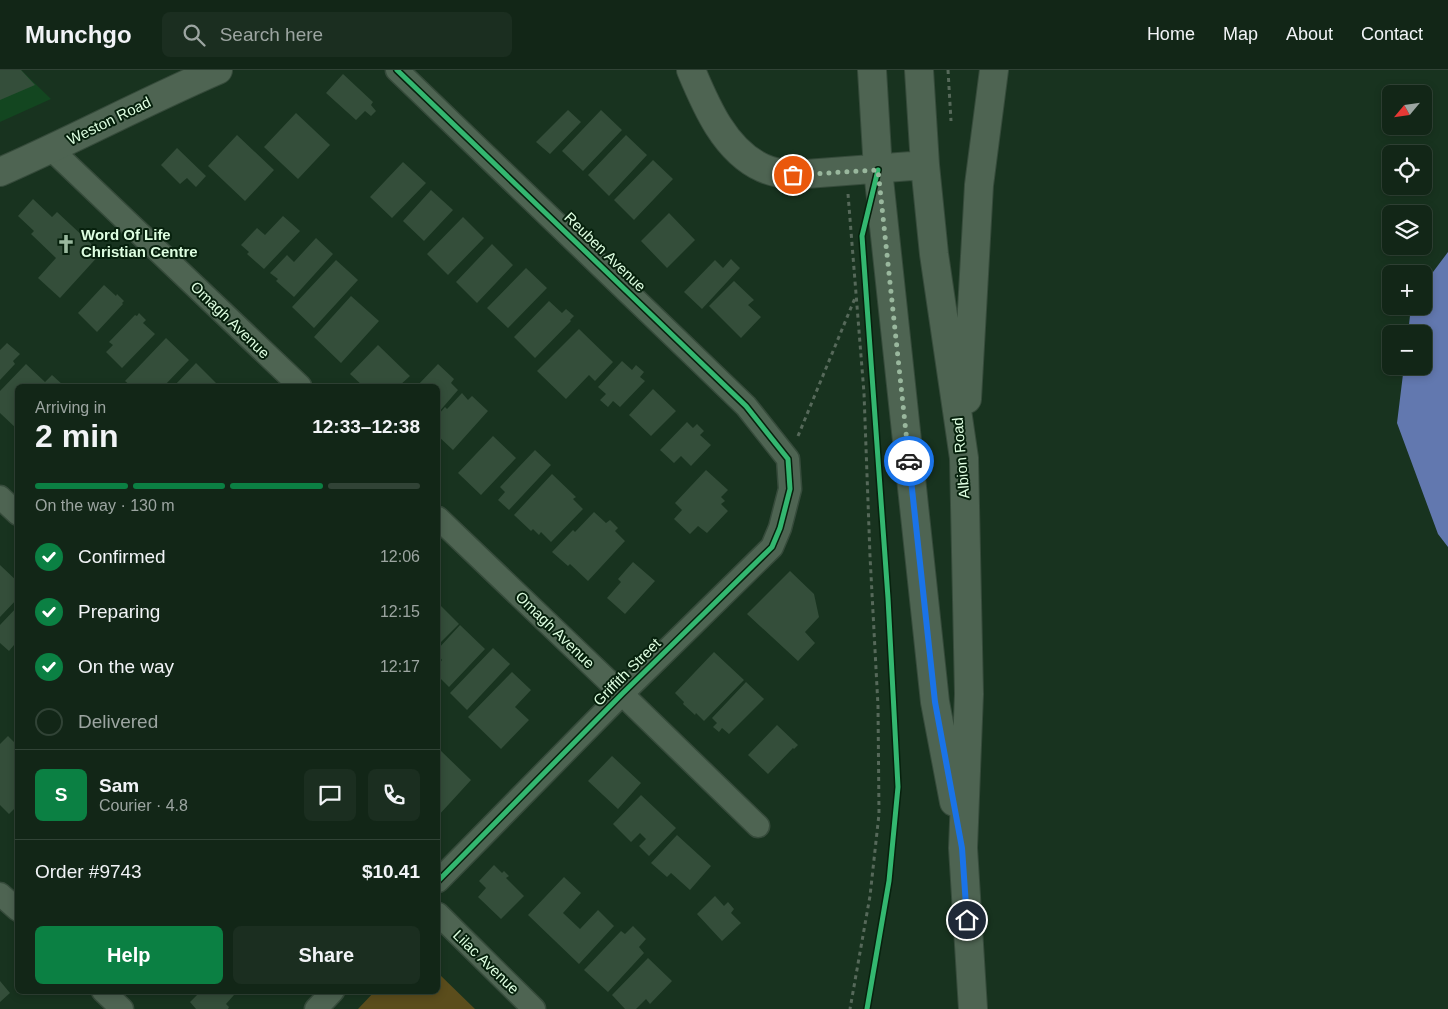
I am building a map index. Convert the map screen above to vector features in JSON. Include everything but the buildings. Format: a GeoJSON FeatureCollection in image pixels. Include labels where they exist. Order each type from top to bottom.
{"type":"FeatureCollection","features":[{"type":"Feature","properties":{"kind":"main road","name":"Weston Road"},"geometry":{"type":"LineString","coordinates":[[0,172],[51,150],[218,70]]}},
{"type":"Feature","properties":{"kind":"main road"},"geometry":{"type":"LineString","coordinates":[[690,70],[705,104],[718,127],[734,146],[752,162],[771,170],[793,175],[925,165]]}},
{"type":"Feature","properties":{"kind":"main road","name":"Albion Road"},"geometry":{"type":"LineString","coordinates":[[872,70],[878,170],[935,702],[962,848],[973,1009]]}},
{"type":"Feature","properties":{"kind":"main road","name":"Albion Road"},"geometry":{"type":"LineString","coordinates":[[919,70],[925,165],[934,254],[964,458],[970,694],[962,848]]}},
{"type":"Feature","properties":{"kind":"main road"},"geometry":{"type":"LineString","coordinates":[[964,458],[979,185],[994,70]]}},
{"type":"Feature","properties":{"kind":"street","name":"Reuben Avenue"},"geometry":{"type":"LineString","coordinates":[[397,70],[746,406],[788,459]]}},
{"type":"Feature","properties":{"kind":"street","name":"Omagh Avenue"},"geometry":{"type":"LineString","coordinates":[[51,150],[298,384]]}},
{"type":"Feature","properties":{"kind":"street","name":"Griffith Street"},"geometry":{"type":"LineString","coordinates":[[440,879],[622,694],[772,547],[780,528],[790,489],[788,459]]}},
{"type":"Feature","properties":{"kind":"street"},"geometry":{"type":"LineString","coordinates":[[0,498],[15,511]]}},
{"type":"Feature","properties":{"kind":"street","name":"Omagh Avenue"},"geometry":{"type":"LineString","coordinates":[[440,520],[758,826]]}},
{"type":"Feature","properties":{"kind":"street"},"geometry":{"type":"LineString","coordinates":[[0,894],[15,907]]}},
{"type":"Feature","properties":{"kind":"street","name":"Lilac Avenue"},"geometry":{"type":"LineString","coordinates":[[440,916],[534,1009]]}},
{"type":"Feature","properties":{"kind":"street"},"geometry":{"type":"LineString","coordinates":[[106,994],[122,1009]]}},
{"type":"Feature","properties":{"kind":"street"},"geometry":{"type":"LineString","coordinates":[[316,1009],[330,994]]}},
{"type":"Feature","properties":{"kind":"path"},"geometry":{"type":"LineString","coordinates":[[948,70],[951,121]]}},
{"type":"Feature","properties":{"kind":"path"},"geometry":{"type":"LineString","coordinates":[[848,171],[848,206],[864,392],[878,706],[879,814],[870,896],[850,1009]]}},
{"type":"Feature","properties":{"kind":"path"},"geometry":{"type":"LineString","coordinates":[[788,459],[856,296]]}},
{"type":"Feature","properties":{"kind":"shaded area"},"geometry":{"type":"Polygon","coordinates":[[[0,70],[21,70],[51,99],[0,122],[0,70]]]}},
{"type":"Feature","properties":{"kind":"shaded area"},"geometry":{"type":"Polygon","coordinates":[[[440,975],[475,1009],[358,1009],[372,994],[440,994],[440,975]]]}},
{"type":"Feature","properties":{"kind":"water"},"geometry":{"type":"Polygon","coordinates":[[[1448,252],[1448,547],[1438,534],[1397,423],[1403,375],[1432,375],[1432,325],[1409,325],[1410,315],[1432,315],[1432,273],[1448,252]]]}},
{"type":"Feature","properties":{"kind":"cycle path"},"geometry":{"type":"LineString","coordinates":[[397,70],[746,406],[788,459],[790,489],[780,528],[772,547],[622,694],[440,879]]}},
{"type":"Feature","properties":{"kind":"cycle path"},"geometry":{"type":"LineString","coordinates":[[867,1009],[889,881],[898,787],[888,598],[862,236],[878,170]]}},
{"type":"Feature","properties":{"kind":"way so far"},"geometry":{"type":"LineString","coordinates":[[793,175],[878,170],[909,461]]}},
{"type":"Feature","properties":{"kind":"place","name":"Word Of Life Christian Centre"},"geometry":{"type":"Point","coordinates":[66,244]}},
{"type":"Feature","properties":{"kind":"route"},"geometry":{"type":"LineString","coordinates":[[909,461],[935,702],[962,848],[967,920]]}}]}
